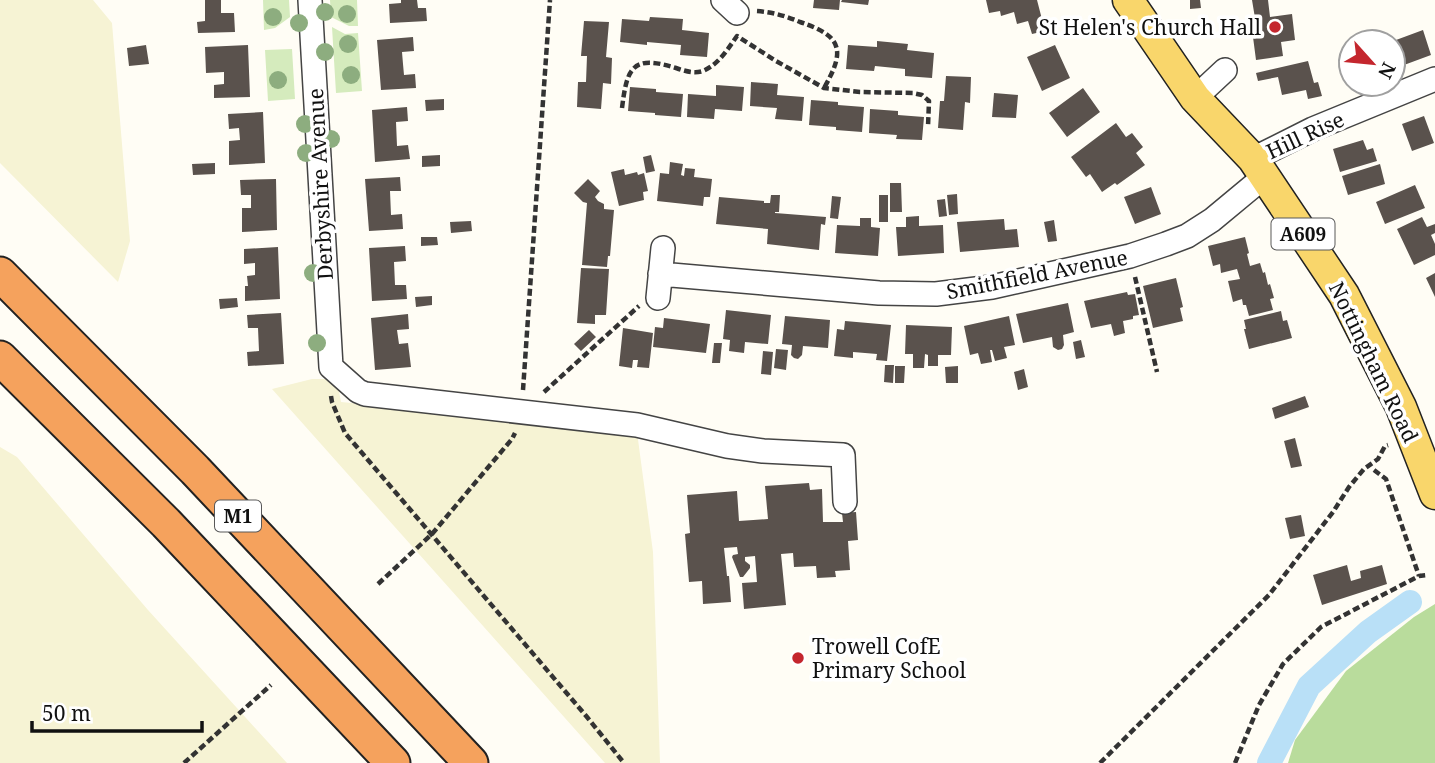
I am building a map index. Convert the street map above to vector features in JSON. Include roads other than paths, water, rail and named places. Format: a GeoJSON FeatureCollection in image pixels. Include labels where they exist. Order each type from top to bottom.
{"type":"FeatureCollection","features":[{"type":"Feature","properties":{"kind":"highway","name":"M1"},"geometry":{"type":"LineString","coordinates":[[0,274],[195,470],[471,763]]}},
{"type":"Feature","properties":{"kind":"highway","name":"M1"},"geometry":{"type":"LineString","coordinates":[[0,358],[166,523],[393,763]]}},
{"type":"Feature","properties":{"kind":"main road","name":"Nottingham Road"},"geometry":{"type":"LineString","coordinates":[[1128,0],[1195,97],[1259,168],[1344,295],[1401,407],[1435,494]]}},
{"type":"Feature","properties":{"kind":"street","name":"Derbyshire Avenue"},"geometry":{"type":"LineString","coordinates":[[310,0],[331,368],[365,394],[637,425],[727,446],[763,451],[843,455],[845,502]]}},
{"type":"Feature","properties":{"kind":"street"},"geometry":{"type":"LineString","coordinates":[[1195,97],[1225,70]]}},
{"type":"Feature","properties":{"kind":"street","name":"Hill Rise"},"geometry":{"type":"LineString","coordinates":[[1259,168],[1313,128],[1435,79]]}},
{"type":"Feature","properties":{"kind":"street","name":"Smithfield Avenue"},"geometry":{"type":"LineString","coordinates":[[660,274],[879,293],[936,294],[992,287],[1130,256],[1166,244],[1195,230],[1231,205],[1259,168]]}},
{"type":"Feature","properties":{"kind":"street"},"geometry":{"type":"LineString","coordinates":[[658,298],[663,248]]}},
{"type":"Feature","properties":{"kind":"waterway"},"geometry":{"type":"LineString","coordinates":[[1269,763],[1309,686],[1368,632],[1410,602]]}},
{"type":"Feature","properties":{"kind":"place","name":"St Helen's Church Hall"},"geometry":{"type":"Point","coordinates":[1275,27]}},
{"type":"Feature","properties":{"kind":"place","name":"Trowell CofE Primary School"},"geometry":{"type":"Point","coordinates":[798,658]}}]}
